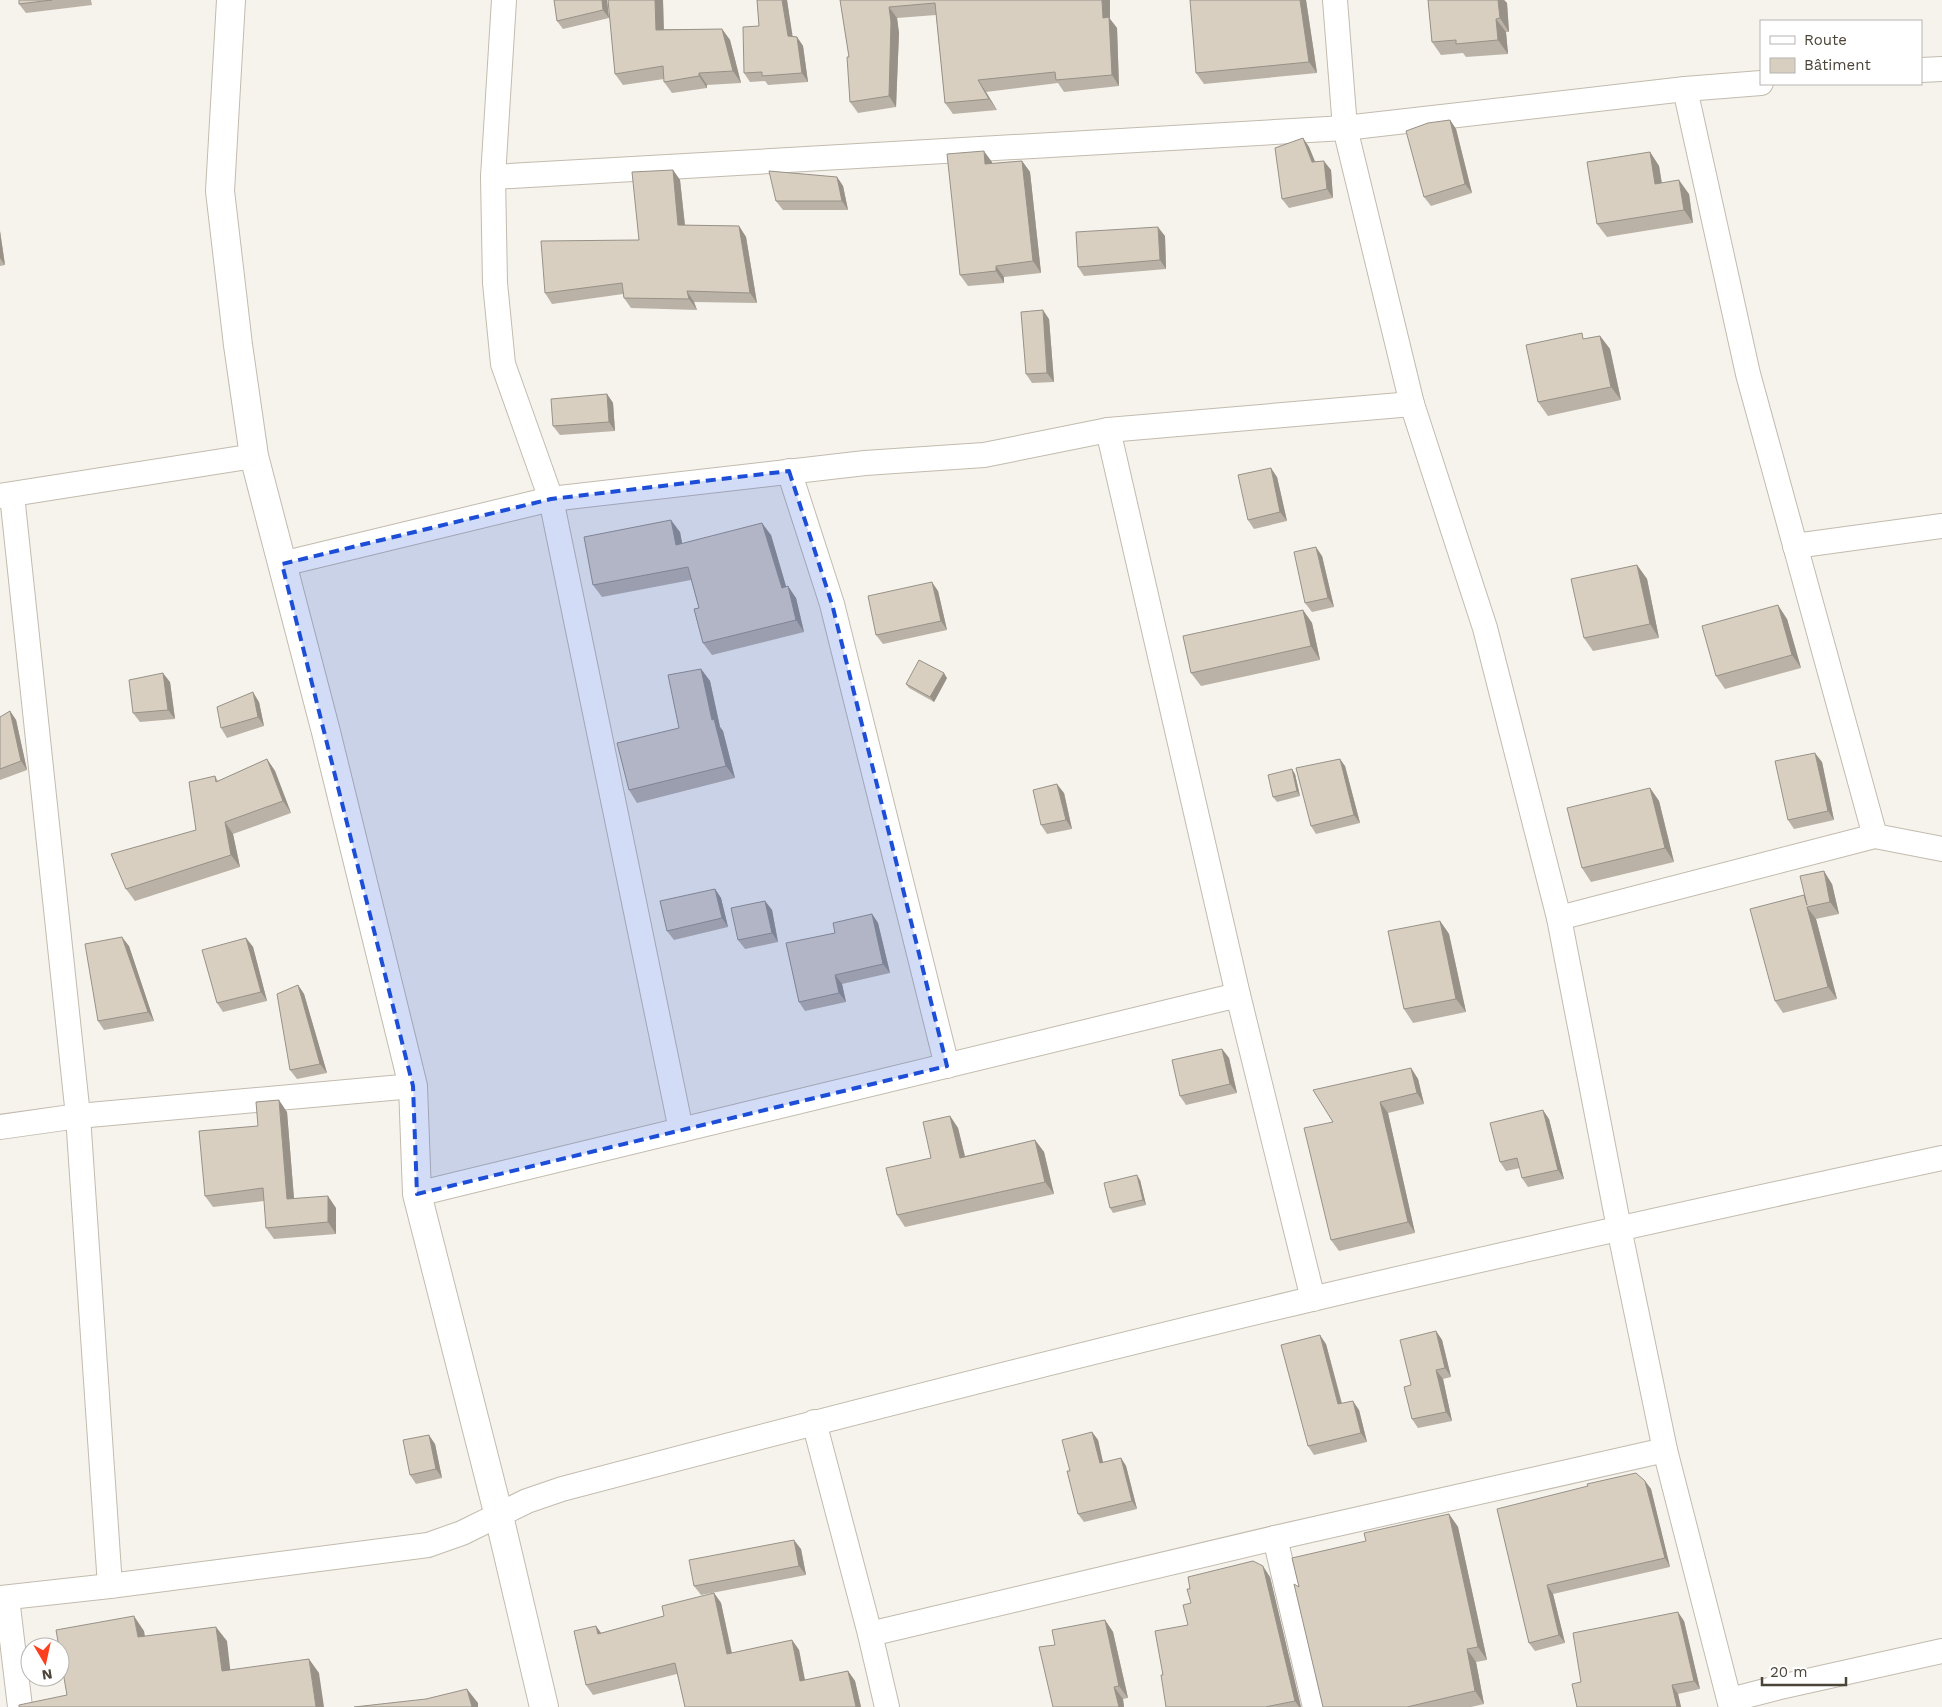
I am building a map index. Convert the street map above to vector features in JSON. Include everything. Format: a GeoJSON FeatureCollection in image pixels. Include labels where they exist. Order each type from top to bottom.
{"type":"FeatureCollection","features":[{"type":"Feature","properties":{"kind":"street"},"geometry":{"type":"LineString","coordinates":[[231,0],[220,190],[238,346],[254,456],[326,732],[413,1086],[416,1194],[499,1516],[544,1707]]}},
{"type":"Feature","properties":{"kind":"street"},"geometry":{"type":"LineString","coordinates":[[504,0],[492,177],[495,283],[503,364],[552,499],[681,1130]]}},
{"type":"Feature","properties":{"kind":"street"},"geometry":{"type":"LineString","coordinates":[[1336,0],[1345,128],[1412,404],[1485,628],[1559,918],[1619,1228],[1665,1450],[1730,1704],[1780,1686],[1942,1651]]}},
{"type":"Feature","properties":{"kind":"street"},"geometry":{"type":"LineString","coordinates":[[1922,70],[1942,69]]}},
{"type":"Feature","properties":{"kind":"street"},"geometry":{"type":"LineString","coordinates":[[492,177],[1345,128],[1685,89],[1760,83]]}},
{"type":"Feature","properties":{"kind":"street"},"geometry":{"type":"LineString","coordinates":[[1685,89],[1748,374],[1875,836]]}},
{"type":"Feature","properties":{"kind":"street"},"geometry":{"type":"LineString","coordinates":[[282,564],[552,499],[865,463],[984,455],[1108,430],[1412,404]]}},
{"type":"Feature","properties":{"kind":"street"},"geometry":{"type":"LineString","coordinates":[[1108,430],[1238,995],[1313,1299]]}},
{"type":"Feature","properties":{"kind":"street"},"geometry":{"type":"LineString","coordinates":[[110,1586],[78,1116],[6,496],[254,456]]}},
{"type":"Feature","properties":{"kind":"street"},"geometry":{"type":"LineString","coordinates":[[789,471],[832,604],[947,1066]]}},
{"type":"Feature","properties":{"kind":"street"},"geometry":{"type":"LineString","coordinates":[[1795,546],[1942,526]]}},
{"type":"Feature","properties":{"kind":"street"},"geometry":{"type":"LineString","coordinates":[[1559,918],[1875,836],[1942,849]]}},
{"type":"Feature","properties":{"kind":"street"},"geometry":{"type":"LineString","coordinates":[[416,1194],[1238,995]]}},
{"type":"Feature","properties":{"kind":"street"},"geometry":{"type":"LineString","coordinates":[[0,1127],[78,1116],[413,1086]]}},
{"type":"Feature","properties":{"kind":"street"},"geometry":{"type":"LineString","coordinates":[[20,1707],[4,1598],[428,1546],[462,1534],[527,1501],[562,1489],[814,1422],[1313,1299],[1619,1228],[1942,1158]]}},
{"type":"Feature","properties":{"kind":"street"},"geometry":{"type":"LineString","coordinates":[[814,1422],[870,1634],[887,1707]]}},
{"type":"Feature","properties":{"kind":"street"},"geometry":{"type":"LineString","coordinates":[[870,1634],[1275,1538],[1665,1450]]}},
{"type":"Feature","properties":{"kind":"street"},"geometry":{"type":"LineString","coordinates":[[1275,1538],[1315,1707]]}},
{"type":"Feature","properties":{"kind":"highlighted area"},"geometry":{"type":"Polygon","coordinates":[[[789,471],[832,604],[947,1066],[417,1194],[413,1086],[282,564],[551,499],[789,471]]]}},
{"type":"Feature","properties":{"kind":"building"},"geometry":{"type":"Polygon","coordinates":[[[19,0],[52,0],[19,4],[19,0]]]}},
{"type":"Feature","properties":{"kind":"building"},"geometry":{"type":"Polygon","coordinates":[[[554,0],[602,0],[603,10],[557,21],[554,0]]]}},
{"type":"Feature","properties":{"kind":"building"},"geometry":{"type":"Polygon","coordinates":[[[608,0],[655,0],[656,30],[722,29],[733,71],[699,73],[699,76],[664,82],[663,66],[615,74],[608,0]]]}},
{"type":"Feature","properties":{"kind":"building"},"geometry":{"type":"Polygon","coordinates":[[[757,0],[782,0],[788,36],[797,37],[802,73],[762,76],[762,72],[744,73],[743,27],[759,26],[757,0]]]}},
{"type":"Feature","properties":{"kind":"building"},"geometry":{"type":"Polygon","coordinates":[[[840,0],[1102,0],[1103,18],[1109,17],[1112,75],[1056,80],[1055,72],[978,80],[989,99],[945,103],[935,3],[889,7],[891,22],[889,96],[850,102],[847,57],[849,57],[840,0]]]}},
{"type":"Feature","properties":{"kind":"building"},"geometry":{"type":"Polygon","coordinates":[[[1190,0],[1300,0],[1309,62],[1196,73],[1190,0]]]}},
{"type":"Feature","properties":{"kind":"building"},"geometry":{"type":"Polygon","coordinates":[[[1428,0],[1498,0],[1500,18],[1496,19],[1498,40],[1456,44],[1456,40],[1432,42],[1428,0]]]}},
{"type":"Feature","properties":{"kind":"building"},"geometry":{"type":"Polygon","coordinates":[[[1450,120],[1465,184],[1424,197],[1406,131],[1428,123],[1450,120]]]}},
{"type":"Feature","properties":{"kind":"building"},"geometry":{"type":"Polygon","coordinates":[[[1303,138],[1312,162],[1324,161],[1327,189],[1282,199],[1275,148],[1303,138]]]}},
{"type":"Feature","properties":{"kind":"building"},"geometry":{"type":"Polygon","coordinates":[[[984,151],[985,164],[1022,161],[1033,261],[996,266],[996,271],[960,275],[947,154],[984,151]]]}},
{"type":"Feature","properties":{"kind":"building"},"geometry":{"type":"Polygon","coordinates":[[[1650,152],[1655,184],[1679,180],[1684,210],[1597,224],[1587,162],[1650,152]]]}},
{"type":"Feature","properties":{"kind":"building"},"geometry":{"type":"Polygon","coordinates":[[[673,170],[678,225],[739,226],[750,293],[687,291],[689,299],[624,298],[622,283],[545,293],[541,241],[639,240],[632,172],[673,170]]]}},
{"type":"Feature","properties":{"kind":"building"},"geometry":{"type":"Polygon","coordinates":[[[769,171],[837,177],[842,201],[776,201],[769,171]]]}},
{"type":"Feature","properties":{"kind":"building"},"geometry":{"type":"Polygon","coordinates":[[[1158,227],[1160,260],[1078,267],[1076,232],[1158,227]]]}},
{"type":"Feature","properties":{"kind":"building"},"geometry":{"type":"Polygon","coordinates":[[[1043,310],[1047,373],[1026,374],[1021,312],[1043,310]]]}},
{"type":"Feature","properties":{"kind":"building"},"geometry":{"type":"Polygon","coordinates":[[[1582,333],[1583,339],[1600,336],[1611,387],[1538,402],[1526,345],[1582,333]]]}},
{"type":"Feature","properties":{"kind":"building"},"geometry":{"type":"Polygon","coordinates":[[[607,394],[609,422],[553,426],[551,399],[607,394]]]}},
{"type":"Feature","properties":{"kind":"building"},"geometry":{"type":"Polygon","coordinates":[[[1271,468],[1280,512],[1248,520],[1238,475],[1271,468]]]}},
{"type":"Feature","properties":{"kind":"building"},"geometry":{"type":"Polygon","coordinates":[[[671,520],[676,545],[762,523],[782,588],[788,586],[796,620],[703,643],[694,609],[699,608],[688,567],[593,585],[584,537],[671,520]]]}},
{"type":"Feature","properties":{"kind":"building"},"geometry":{"type":"Polygon","coordinates":[[[1316,547],[1328,598],[1305,603],[1294,552],[1316,547]]]}},
{"type":"Feature","properties":{"kind":"building"},"geometry":{"type":"Polygon","coordinates":[[[1637,565],[1650,624],[1584,638],[1571,579],[1637,565]]]}},
{"type":"Feature","properties":{"kind":"building"},"geometry":{"type":"Polygon","coordinates":[[[932,582],[941,621],[876,635],[868,596],[932,582]]]}},
{"type":"Feature","properties":{"kind":"building"},"geometry":{"type":"Polygon","coordinates":[[[1778,605],[1792,655],[1716,676],[1702,626],[1778,605]]]}},
{"type":"Feature","properties":{"kind":"building"},"geometry":{"type":"Polygon","coordinates":[[[1303,610],[1311,646],[1191,673],[1183,636],[1303,610]]]}},
{"type":"Feature","properties":{"kind":"building"},"geometry":{"type":"Polygon","coordinates":[[[919,660],[944,673],[930,697],[906,684],[919,660]]]}},
{"type":"Feature","properties":{"kind":"building"},"geometry":{"type":"Polygon","coordinates":[[[701,669],[712,720],[714,719],[726,766],[629,790],[617,743],[679,728],[668,675],[701,669]]]}},
{"type":"Feature","properties":{"kind":"building"},"geometry":{"type":"Polygon","coordinates":[[[163,673],[168,710],[133,713],[129,680],[163,673]]]}},
{"type":"Feature","properties":{"kind":"building"},"geometry":{"type":"Polygon","coordinates":[[[253,692],[258,717],[221,728],[217,707],[253,692]]]}},
{"type":"Feature","properties":{"kind":"building"},"geometry":{"type":"Polygon","coordinates":[[[10,711],[21,761],[0,769],[0,717],[10,711]]]}},
{"type":"Feature","properties":{"kind":"building"},"geometry":{"type":"Polygon","coordinates":[[[1815,753],[1828,811],[1788,820],[1775,761],[1815,753]]]}},
{"type":"Feature","properties":{"kind":"building"},"geometry":{"type":"Polygon","coordinates":[[[267,759],[283,801],[225,822],[231,855],[126,889],[111,854],[196,830],[189,782],[215,776],[216,782],[267,759]]]}},
{"type":"Feature","properties":{"kind":"building"},"geometry":{"type":"Polygon","coordinates":[[[1340,759],[1354,815],[1311,826],[1296,768],[1340,759]]]}},
{"type":"Feature","properties":{"kind":"building"},"geometry":{"type":"Polygon","coordinates":[[[1292,769],[1297,791],[1273,797],[1268,775],[1292,769]]]}},
{"type":"Feature","properties":{"kind":"building"},"geometry":{"type":"Polygon","coordinates":[[[1057,784],[1066,820],[1041,825],[1033,790],[1057,784]]]}},
{"type":"Feature","properties":{"kind":"building"},"geometry":{"type":"Polygon","coordinates":[[[1650,788],[1665,848],[1582,868],[1567,808],[1650,788]]]}},
{"type":"Feature","properties":{"kind":"building"},"geometry":{"type":"Polygon","coordinates":[[[1824,871],[1830,902],[1807,907],[1828,987],[1775,1001],[1750,909],[1804,895],[1807,905],[1800,876],[1824,871]]]}},
{"type":"Feature","properties":{"kind":"building"},"geometry":{"type":"Polygon","coordinates":[[[715,889],[722,918],[667,931],[660,901],[715,889]]]}},
{"type":"Feature","properties":{"kind":"building"},"geometry":{"type":"Polygon","coordinates":[[[765,901],[772,933],[738,940],[731,908],[765,901]]]}},
{"type":"Feature","properties":{"kind":"building"},"geometry":{"type":"Polygon","coordinates":[[[872,914],[883,964],[835,975],[839,993],[799,1002],[786,943],[835,933],[833,923],[872,914]]]}},
{"type":"Feature","properties":{"kind":"building"},"geometry":{"type":"Polygon","coordinates":[[[1440,921],[1456,999],[1404,1009],[1388,931],[1440,921]]]}},
{"type":"Feature","properties":{"kind":"building"},"geometry":{"type":"Polygon","coordinates":[[[122,937],[148,1012],[98,1021],[85,944],[122,937]]]}},
{"type":"Feature","properties":{"kind":"building"},"geometry":{"type":"Polygon","coordinates":[[[246,938],[261,992],[217,1003],[202,950],[246,938]]]}},
{"type":"Feature","properties":{"kind":"building"},"geometry":{"type":"Polygon","coordinates":[[[298,985],[320,1064],[290,1070],[277,994],[298,985]]]}},
{"type":"Feature","properties":{"kind":"building"},"geometry":{"type":"Polygon","coordinates":[[[1222,1049],[1230,1084],[1180,1096],[1172,1060],[1222,1049]]]}},
{"type":"Feature","properties":{"kind":"building"},"geometry":{"type":"Polygon","coordinates":[[[1411,1068],[1417,1093],[1380,1102],[1408,1222],[1331,1240],[1304,1128],[1333,1122],[1313,1090],[1411,1068]]]}},
{"type":"Feature","properties":{"kind":"building"},"geometry":{"type":"Polygon","coordinates":[[[279,1100],[287,1199],[328,1196],[328,1222],[266,1228],[263,1188],[205,1196],[199,1131],[258,1126],[256,1102],[279,1100]]]}},
{"type":"Feature","properties":{"kind":"building"},"geometry":{"type":"Polygon","coordinates":[[[1543,1110],[1558,1170],[1522,1178],[1517,1158],[1500,1162],[1490,1123],[1543,1110]]]}},
{"type":"Feature","properties":{"kind":"building"},"geometry":{"type":"Polygon","coordinates":[[[950,1116],[960,1158],[1035,1140],[1045,1182],[897,1215],[886,1168],[931,1158],[923,1122],[950,1116]]]}},
{"type":"Feature","properties":{"kind":"building"},"geometry":{"type":"Polygon","coordinates":[[[1137,1175],[1143,1200],[1110,1208],[1104,1183],[1137,1175]]]}},
{"type":"Feature","properties":{"kind":"building"},"geometry":{"type":"Polygon","coordinates":[[[1436,1331],[1445,1368],[1436,1370],[1446,1412],[1412,1419],[1404,1387],[1411,1385],[1400,1340],[1436,1331]]]}},
{"type":"Feature","properties":{"kind":"building"},"geometry":{"type":"Polygon","coordinates":[[[1320,1335],[1338,1404],[1353,1401],[1361,1433],[1308,1446],[1281,1345],[1320,1335]]]}},
{"type":"Feature","properties":{"kind":"building"},"geometry":{"type":"Polygon","coordinates":[[[1092,1432],[1100,1463],[1121,1458],[1132,1501],[1078,1514],[1067,1471],[1070,1471],[1062,1440],[1092,1432]]]}},
{"type":"Feature","properties":{"kind":"building"},"geometry":{"type":"Polygon","coordinates":[[[429,1435],[436,1469],[410,1475],[403,1440],[429,1435]]]}},
{"type":"Feature","properties":{"kind":"building"},"geometry":{"type":"Polygon","coordinates":[[[1636,1473],[1645,1481],[1665,1558],[1547,1585],[1559,1635],[1529,1643],[1497,1509],[1588,1486],[1587,1484],[1636,1473]]]}},
{"type":"Feature","properties":{"kind":"building"},"geometry":{"type":"Polygon","coordinates":[[[1449,1514],[1478,1647],[1467,1649],[1475,1691],[1407,1707],[1323,1707],[1294,1584],[1299,1587],[1292,1558],[1366,1541],[1364,1533],[1449,1514]]]}},
{"type":"Feature","properties":{"kind":"building"},"geometry":{"type":"Polygon","coordinates":[[[794,1540],[799,1566],[694,1586],[689,1560],[794,1540]]]}},
{"type":"Feature","properties":{"kind":"building"},"geometry":{"type":"Polygon","coordinates":[[[1253,1561],[1263,1566],[1295,1701],[1265,1707],[1166,1707],[1161,1675],[1163,1675],[1155,1631],[1188,1625],[1183,1605],[1191,1603],[1187,1589],[1190,1589],[1188,1577],[1253,1561]]]}},
{"type":"Feature","properties":{"kind":"building"},"geometry":{"type":"Polygon","coordinates":[[[714,1593],[727,1654],[792,1640],[800,1681],[848,1671],[856,1707],[685,1707],[675,1663],[586,1685],[574,1631],[596,1626],[598,1634],[664,1616],[662,1606],[714,1593]]]}},
{"type":"Feature","properties":{"kind":"building"},"geometry":{"type":"Polygon","coordinates":[[[1678,1612],[1694,1681],[1672,1685],[1677,1707],[1577,1707],[1572,1684],[1581,1682],[1573,1633],[1678,1612]]]}},
{"type":"Feature","properties":{"kind":"building"},"geometry":{"type":"Polygon","coordinates":[[[134,1616],[138,1637],[216,1627],[222,1671],[309,1659],[316,1707],[19,1707],[19,1705],[67,1695],[66,1687],[70,1687],[70,1637],[57,1637],[56,1630],[134,1616]]]}},
{"type":"Feature","properties":{"kind":"building"},"geometry":{"type":"Polygon","coordinates":[[[1105,1620],[1119,1686],[1114,1687],[1119,1707],[1053,1707],[1039,1647],[1055,1645],[1052,1630],[1105,1620]]]}},
{"type":"Feature","properties":{"kind":"building"},"geometry":{"type":"Polygon","coordinates":[[[467,1689],[472,1707],[354,1707],[426,1699],[467,1689]]]}}]}
